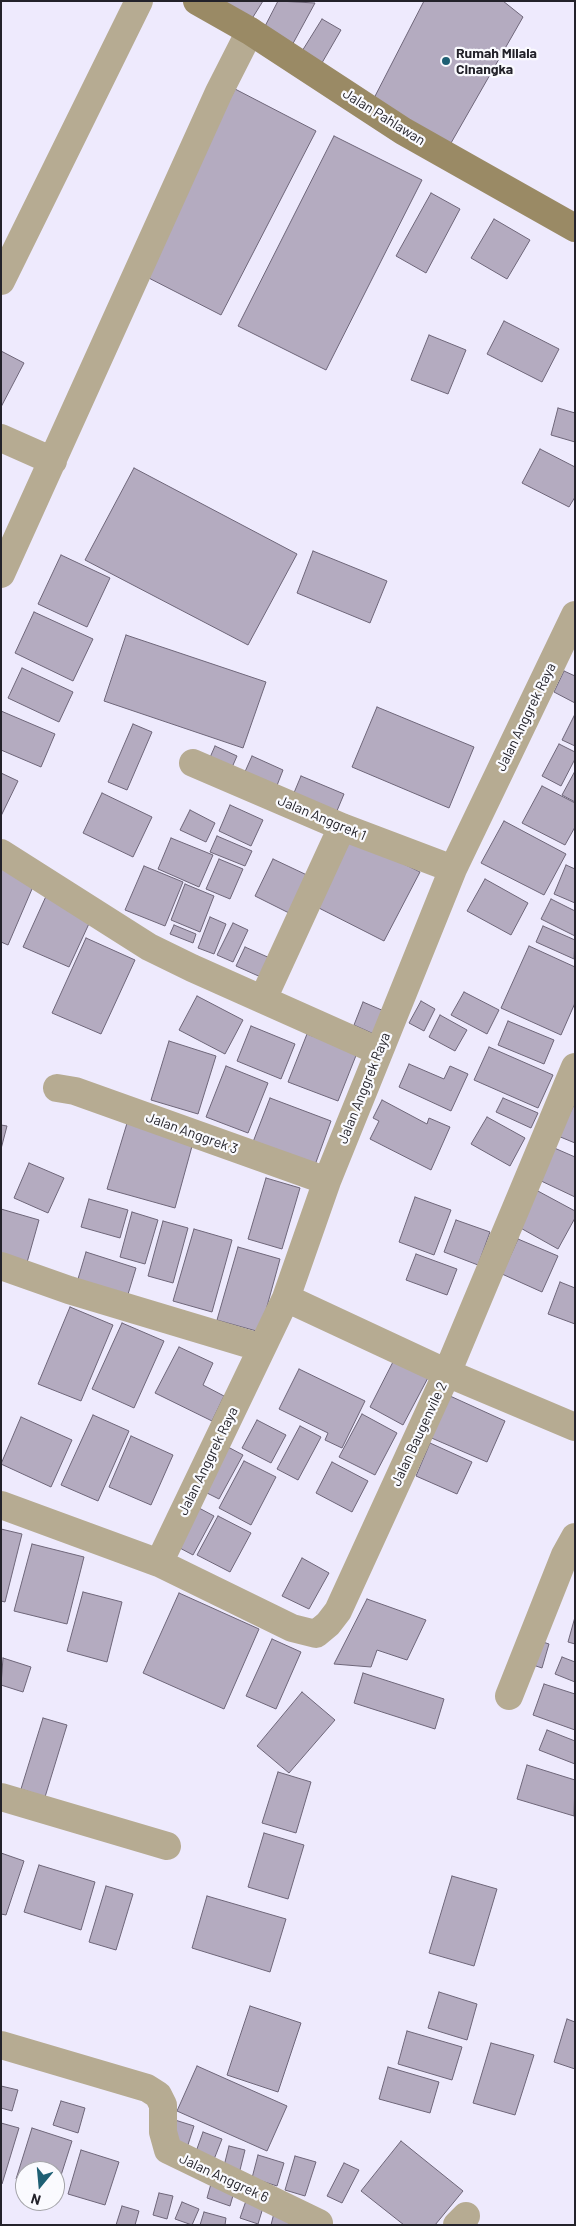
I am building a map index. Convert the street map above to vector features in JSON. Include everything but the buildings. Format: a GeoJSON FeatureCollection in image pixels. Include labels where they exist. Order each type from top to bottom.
{"type":"FeatureCollection","features":[{"type":"Feature","properties":{"kind":"street"},"geometry":{"type":"LineString","coordinates":[[1,281],[139,1]]}},
{"type":"Feature","properties":{"kind":"street","name":"Jalan Pahlawan"},"geometry":{"type":"LineString","coordinates":[[197,1],[250,31],[403,131],[575,228]]}},
{"type":"Feature","properties":{"kind":"street"},"geometry":{"type":"LineString","coordinates":[[1,574],[219,92],[250,31]]}},
{"type":"Feature","properties":{"kind":"street"},"geometry":{"type":"LineString","coordinates":[[1,438],[53,462]]}},
{"type":"Feature","properties":{"kind":"street","name":"Jalan Anggrek Raya"},"geometry":{"type":"LineString","coordinates":[[160,1563],[286,1298],[327,1181],[453,869],[575,615]]}},
{"type":"Feature","properties":{"kind":"street","name":"Jalan Anggrek 1"},"geometry":{"type":"LineString","coordinates":[[193,763],[342,827],[453,869]]}},
{"type":"Feature","properties":{"kind":"street"},"geometry":{"type":"LineString","coordinates":[[263,999],[342,827]]}},
{"type":"Feature","properties":{"kind":"street"},"geometry":{"type":"LineString","coordinates":[[1,853],[149,947],[378,1051]]}},
{"type":"Feature","properties":{"kind":"street","name":"Jalan Baugenvile 2"},"geometry":{"type":"LineString","coordinates":[[160,1563],[292,1628],[316,1634],[328,1624],[338,1611],[447,1373],[575,1068]]}},
{"type":"Feature","properties":{"kind":"street","name":"Jalan Anggrek 3"},"geometry":{"type":"LineString","coordinates":[[57,1088],[74,1091],[327,1181]]}},
{"type":"Feature","properties":{"kind":"street"},"geometry":{"type":"LineString","coordinates":[[1,1266],[69,1290],[262,1348]]}},
{"type":"Feature","properties":{"kind":"street"},"geometry":{"type":"LineString","coordinates":[[286,1298],[447,1373],[575,1427]]}},
{"type":"Feature","properties":{"kind":"street"},"geometry":{"type":"LineString","coordinates":[[1,1505],[160,1563]]}},
{"type":"Feature","properties":{"kind":"street"},"geometry":{"type":"LineString","coordinates":[[509,1696],[571,1550]]}},
{"type":"Feature","properties":{"kind":"street"},"geometry":{"type":"LineString","coordinates":[[1,1796],[167,1846]]}},
{"type":"Feature","properties":{"kind":"street","name":"Jalan Anggrek 6"},"geometry":{"type":"LineString","coordinates":[[1,2045],[147,2088],[158,2095],[164,2105],[163,2132],[168,2150],[319,2224]]}},
{"type":"Feature","properties":{"kind":"place","name":"Rumah Milala Cinangka"},"geometry":{"type":"Point","coordinates":[446,61]}}]}
